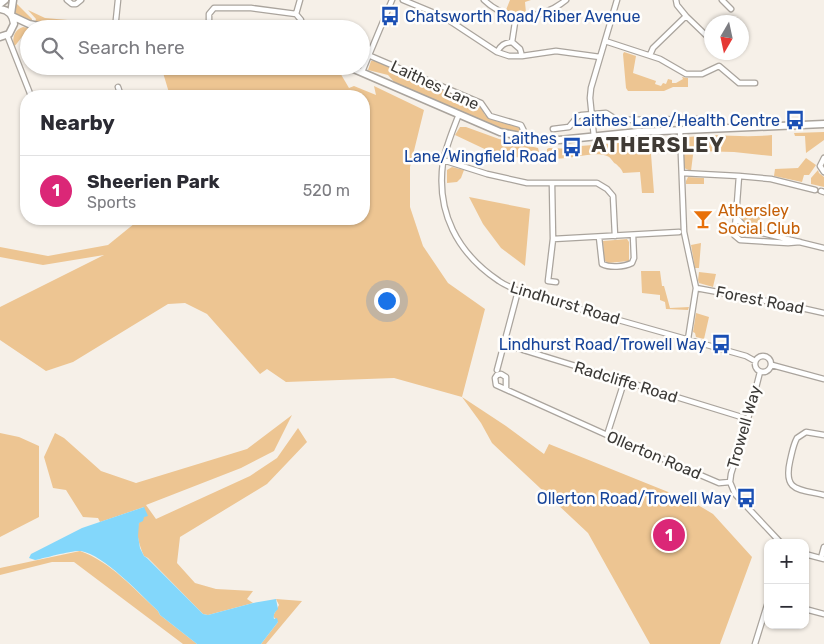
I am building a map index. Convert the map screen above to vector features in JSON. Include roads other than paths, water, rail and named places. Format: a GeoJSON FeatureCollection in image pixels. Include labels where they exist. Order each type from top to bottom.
{"type":"FeatureCollection","features":[{"type":"Feature","properties":{"kind":"main road"},"geometry":{"type":"LineString","coordinates":[[0,4],[6,0]]}},
{"type":"Feature","properties":{"kind":"main road"},"geometry":{"type":"LineString","coordinates":[[13,0],[13,29]]}},
{"type":"Feature","properties":{"kind":"main road"},"geometry":{"type":"LineString","coordinates":[[0,9],[21,20]]}},
{"type":"Feature","properties":{"kind":"main road"},"geometry":{"type":"LineString","coordinates":[[3,36],[20,27]]}},
{"type":"Feature","properties":{"kind":"main road","name":"Laithes Lane"},"geometry":{"type":"LineString","coordinates":[[369,75],[500,132],[523,138],[550,140],[638,132],[824,124]]}},
{"type":"Feature","properties":{"kind":"street"},"geometry":{"type":"LineString","coordinates":[[67,0],[72,4],[76,4],[81,0]]}},
{"type":"Feature","properties":{"kind":"street"},"geometry":{"type":"LineString","coordinates":[[115,20],[118,0]]}},
{"type":"Feature","properties":{"kind":"street"},"geometry":{"type":"LineString","coordinates":[[296,14],[300,0]]}},
{"type":"Feature","properties":{"kind":"street"},"geometry":{"type":"LineString","coordinates":[[370,53],[392,0]]}},
{"type":"Feature","properties":{"kind":"street"},"geometry":{"type":"LineString","coordinates":[[403,0],[444,17],[497,52],[510,56],[556,51],[600,57]]}},
{"type":"Feature","properties":{"kind":"street"},"geometry":{"type":"LineString","coordinates":[[484,0],[500,12],[526,17],[556,8],[566,0]]}},
{"type":"Feature","properties":{"kind":"street"},"geometry":{"type":"LineString","coordinates":[[594,137],[590,98],[591,88],[617,0]]}},
{"type":"Feature","properties":{"kind":"street"},"geometry":{"type":"LineString","coordinates":[[676,0],[677,6],[704,33]]}},
{"type":"Feature","properties":{"kind":"street"},"geometry":{"type":"LineString","coordinates":[[722,0],[731,9]]}},
{"type":"Feature","properties":{"kind":"street"},"geometry":{"type":"LineString","coordinates":[[209,20],[209,14],[214,8],[251,8],[296,14],[301,20]]}},
{"type":"Feature","properties":{"kind":"street"},"geometry":{"type":"LineString","coordinates":[[512,42],[516,16]]}},
{"type":"Feature","properties":{"kind":"street"},"geometry":{"type":"LineString","coordinates":[[650,55],[653,48],[686,16]]}},
{"type":"Feature","properties":{"kind":"street"},"geometry":{"type":"LineString","coordinates":[[3,36],[20,74]]}},
{"type":"Feature","properties":{"kind":"street"},"geometry":{"type":"LineString","coordinates":[[605,41],[650,55],[686,74],[702,74],[719,66],[739,83],[754,83]]}},
{"type":"Feature","properties":{"kind":"street"},"geometry":{"type":"LineString","coordinates":[[497,52],[500,46],[506,42],[512,42],[520,49],[522,56]]}},
{"type":"Feature","properties":{"kind":"street","name":"Laithes Lane"},"geometry":{"type":"LineString","coordinates":[[370,55],[481,103],[490,116],[522,125],[524,130],[523,138]]}},
{"type":"Feature","properties":{"kind":"street"},"geometry":{"type":"LineString","coordinates":[[21,75],[27,90]]}},
{"type":"Feature","properties":{"kind":"street"},"geometry":{"type":"LineString","coordinates":[[553,129],[569,127],[578,116],[606,113],[617,120],[698,119],[701,130]]}},
{"type":"Feature","properties":{"kind":"street","name":"Lindhurst Road"},"geometry":{"type":"LineString","coordinates":[[459,114],[449,138],[444,160],[441,184],[443,198],[454,233],[467,254],[500,283],[518,291],[746,356],[755,362],[759,357],[765,356],[772,365],[824,379]]}},
{"type":"Feature","properties":{"kind":"street"},"geometry":{"type":"LineString","coordinates":[[680,130],[684,232],[696,288],[688,339]]}},
{"type":"Feature","properties":{"kind":"street"},"geometry":{"type":"LineString","coordinates":[[824,158],[820,166],[824,172]]}},
{"type":"Feature","properties":{"kind":"street"},"geometry":{"type":"LineString","coordinates":[[444,160],[510,180],[527,183],[598,183],[607,188],[613,196],[615,236]]}},
{"type":"Feature","properties":{"kind":"street"},"geometry":{"type":"LineString","coordinates":[[682,173],[771,180],[820,191]]}},
{"type":"Feature","properties":{"kind":"street"},"geometry":{"type":"LineString","coordinates":[[739,176],[734,235],[740,240],[804,242]]}},
{"type":"Feature","properties":{"kind":"street"},"geometry":{"type":"LineString","coordinates":[[552,184],[553,239],[548,281],[556,282]]}},
{"type":"Feature","properties":{"kind":"street"},"geometry":{"type":"LineString","coordinates":[[736,217],[750,230],[824,248]]}},
{"type":"Feature","properties":{"kind":"street"},"geometry":{"type":"LineString","coordinates":[[553,239],[679,232]]}},
{"type":"Feature","properties":{"kind":"street"},"geometry":{"type":"LineString","coordinates":[[598,237],[602,264],[607,266],[627,265],[634,258],[633,235]]}},
{"type":"Feature","properties":{"kind":"street","name":"Forest Road"},"geometry":{"type":"LineString","coordinates":[[696,288],[824,313]]}},
{"type":"Feature","properties":{"kind":"street"},"geometry":{"type":"LineString","coordinates":[[497,370],[518,291]]}},
{"type":"Feature","properties":{"kind":"street","name":"Radcliffe Road"},"geometry":{"type":"LineString","coordinates":[[504,344],[748,419]]}},
{"type":"Feature","properties":{"kind":"street"},"geometry":{"type":"LineString","coordinates":[[755,362],[755,368],[760,372],[768,371],[772,365]]}},
{"type":"Feature","properties":{"kind":"street","name":"Trowell Way"},"geometry":{"type":"LineString","coordinates":[[730,482],[730,474],[748,419],[760,372]]}},
{"type":"Feature","properties":{"kind":"street"},"geometry":{"type":"LineString","coordinates":[[607,435],[624,382]]}},
{"type":"Feature","properties":{"kind":"street","name":"Ollerton Road"},"geometry":{"type":"LineString","coordinates":[[506,389],[719,483],[730,482]]}},
{"type":"Feature","properties":{"kind":"street"},"geometry":{"type":"LineString","coordinates":[[824,435],[806,432],[797,438],[787,476],[792,486],[824,495]]}},
{"type":"Feature","properties":{"kind":"street"},"geometry":{"type":"LineString","coordinates":[[730,482],[735,494],[776,539]]}},
{"type":"Feature","properties":{"kind":"street"},"geometry":{"type":"LineString","coordinates":[[809,555],[823,558],[824,547]]}},
{"type":"Feature","properties":{"kind":"street"},"geometry":{"type":"LineString","coordinates":[[809,610],[824,614]]}},
{"type":"Feature","properties":{"kind":"street"},"geometry":{"type":"LineString","coordinates":[[755,644],[764,615]]}},
{"type":"Feature","properties":{"kind":"water"},"geometry":{"type":"Polygon","coordinates":[[[144,507],[148,516],[144,517],[143,521],[139,523],[138,536],[140,548],[144,556],[203,614],[208,615],[276,599],[278,609],[274,613],[274,619],[277,618],[278,622],[261,644],[197,644],[160,615],[111,567],[90,554],[77,551],[35,560],[29,558],[31,554],[82,528],[144,507]]]}},
{"type":"Feature","properties":{"kind":"place","name":"Chatsworth Road/Riber Avenue"},"geometry":{"type":"Point","coordinates":[390,16]}},
{"type":"Feature","properties":{"kind":"place","name":"Laithes Lane/Health Centre"},"geometry":{"type":"Point","coordinates":[795,120]}},
{"type":"Feature","properties":{"kind":"place","name":"Laithes Lane/Wingfield Road"},"geometry":{"type":"Point","coordinates":[572,147]}},
{"type":"Feature","properties":{"kind":"place","name":"Athersley Social Club"},"geometry":{"type":"Point","coordinates":[703,219]}},
{"type":"Feature","properties":{"kind":"place","name":"Lindhurst Road/Trowell Way"},"geometry":{"type":"Point","coordinates":[721,344]}},
{"type":"Feature","properties":{"kind":"place","name":"Ollerton Road/Trowell Way"},"geometry":{"type":"Point","coordinates":[746,498]}},
{"type":"Feature","properties":{"kind":"place","name":"Sheerien Park"},"geometry":{"type":"Point","coordinates":[669,535]}},
{"type":"Feature","properties":{"kind":"district","name":"ATHERSLEY"},"geometry":{"type":"Point","coordinates":[658,144]}}]}
